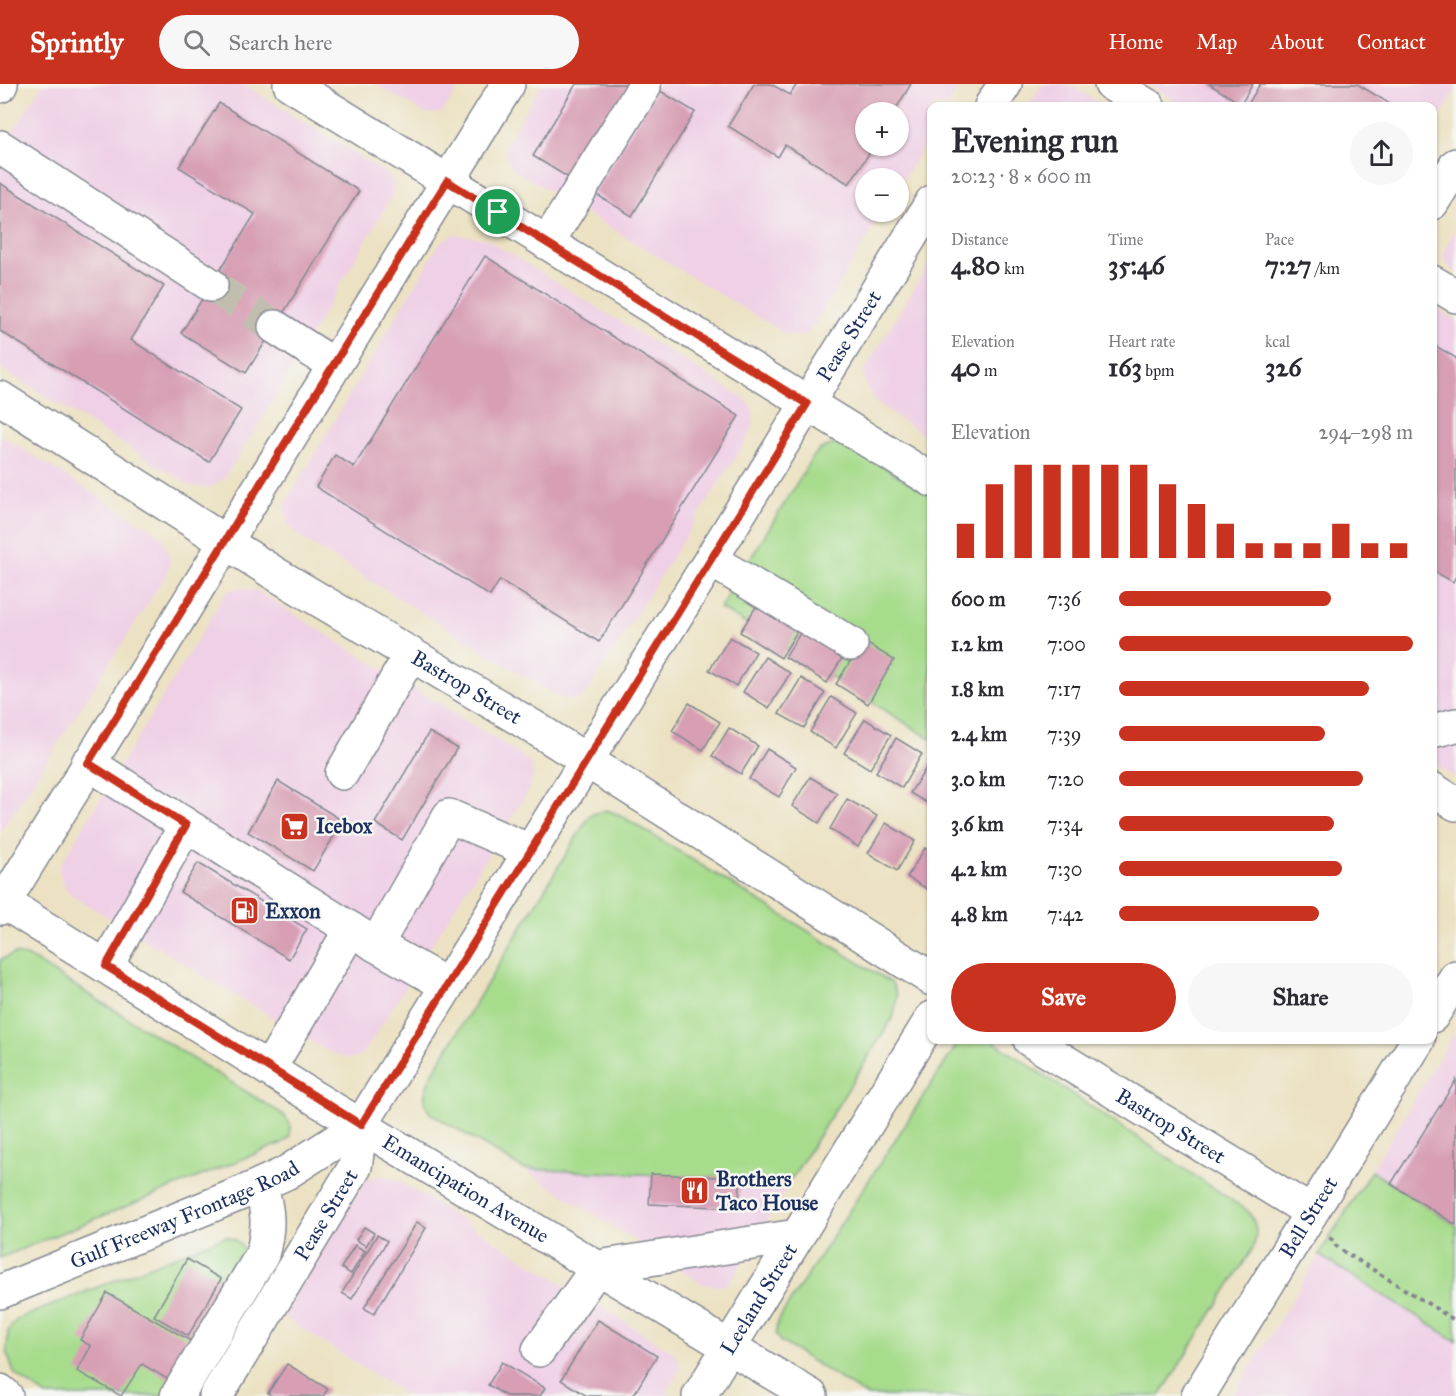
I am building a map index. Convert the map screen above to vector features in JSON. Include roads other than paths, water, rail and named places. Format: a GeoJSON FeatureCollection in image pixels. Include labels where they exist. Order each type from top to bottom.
{"type":"FeatureCollection","features":[{"type":"Feature","properties":{"kind":"street"},"geometry":{"type":"LineString","coordinates":[[290,84],[927,477]]}},
{"type":"Feature","properties":{"kind":"street"},"geometry":{"type":"LineString","coordinates":[[994,102],[1005,84]]}},
{"type":"Feature","properties":{"kind":"street"},"geometry":{"type":"LineString","coordinates":[[1111,84],[1141,102]]}},
{"type":"Feature","properties":{"kind":"street"},"geometry":{"type":"LineString","coordinates":[[547,243],[644,87]]}},
{"type":"Feature","properties":{"kind":"street"},"geometry":{"type":"LineString","coordinates":[[1,903],[447,181],[493,90]]}},
{"type":"Feature","properties":{"kind":"street"},"geometry":{"type":"LineString","coordinates":[[0,147],[211,285]]}},
{"type":"Feature","properties":{"kind":"street"},"geometry":{"type":"LineString","coordinates":[[1437,195],[1456,165]]}},
{"type":"Feature","properties":{"kind":"street","name":"Pease Street"},"geometry":{"type":"LineString","coordinates":[[216,1396],[355,1167],[361,1125],[927,210]]}},
{"type":"Feature","properties":{"kind":"street"},"geometry":{"type":"LineString","coordinates":[[1437,285],[1456,296]]}},
{"type":"Feature","properties":{"kind":"street"},"geometry":{"type":"LineString","coordinates":[[275,327],[334,365]]}},
{"type":"Feature","properties":{"kind":"street","name":"Bastrop Street"},"geometry":{"type":"LineString","coordinates":[[0,398],[224,541],[587,760],[927,976]]}},
{"type":"Feature","properties":{"kind":"street"},"geometry":{"type":"LineString","coordinates":[[711,560],[851,644]]}},
{"type":"Feature","properties":{"kind":"street"},"geometry":{"type":"LineString","coordinates":[[342,773],[411,654]]}},
{"type":"Feature","properties":{"kind":"street"},"geometry":{"type":"LineString","coordinates":[[1437,730],[1456,725]]}},
{"type":"Feature","properties":{"kind":"street"},"geometry":{"type":"LineString","coordinates":[[88,763],[363,937],[447,985]]}},
{"type":"Feature","properties":{"kind":"street"},"geometry":{"type":"LineString","coordinates":[[1437,792],[1456,804]]}},
{"type":"Feature","properties":{"kind":"street"},"geometry":{"type":"LineString","coordinates":[[269,1069],[449,816],[530,851]]}},
{"type":"Feature","properties":{"kind":"street"},"geometry":{"type":"LineString","coordinates":[[106,966],[186,825]]}},
{"type":"Feature","properties":{"kind":"street","name":"Emancipation Avenue"},"geometry":{"type":"LineString","coordinates":[[1,903],[361,1125],[811,1396]]}},
{"type":"Feature","properties":{"kind":"street"},"geometry":{"type":"LineString","coordinates":[[1437,1008],[1456,977]]}},
{"type":"Feature","properties":{"kind":"street","name":"Leeland Street"},"geometry":{"type":"LineString","coordinates":[[699,1396],[927,1026]]}},
{"type":"Feature","properties":{"kind":"street","name":"Bastrop Street"},"geometry":{"type":"LineString","coordinates":[[1037,1044],[1311,1212]]}},
{"type":"Feature","properties":{"kind":"street","name":"Bell Street"},"geometry":{"type":"LineString","coordinates":[[1198,1396],[1416,1044]]}},
{"type":"Feature","properties":{"kind":"street","name":"Gulf Freeway Frontage Road"},"geometry":{"type":"LineString","coordinates":[[0,1292],[286,1173],[361,1125]]}},
{"type":"Feature","properties":{"kind":"street","name":"Pease Street"},"geometry":{"type":"LineString","coordinates":[[177,1396],[262,1255],[268,1232],[268,1216],[260,1185]]}},
{"type":"Feature","properties":{"kind":"street"},"geometry":{"type":"LineString","coordinates":[[540,1350],[598,1267],[797,1236]]}},
{"type":"Feature","properties":{"kind":"street"},"geometry":{"type":"LineString","coordinates":[[0,1391],[6,1396]]}},
{"type":"Feature","properties":{"kind":"tunnel"},"geometry":{"type":"LineString","coordinates":[[211,285],[275,327]]}},
{"type":"Feature","properties":{"kind":"place","name":"Icebox"},"geometry":{"type":"Point","coordinates":[295,826]}},
{"type":"Feature","properties":{"kind":"place","name":"Exxon"},"geometry":{"type":"Point","coordinates":[244,911]}},
{"type":"Feature","properties":{"kind":"place","name":"Brothers Taco House"},"geometry":{"type":"Point","coordinates":[695,1191]}}]}
